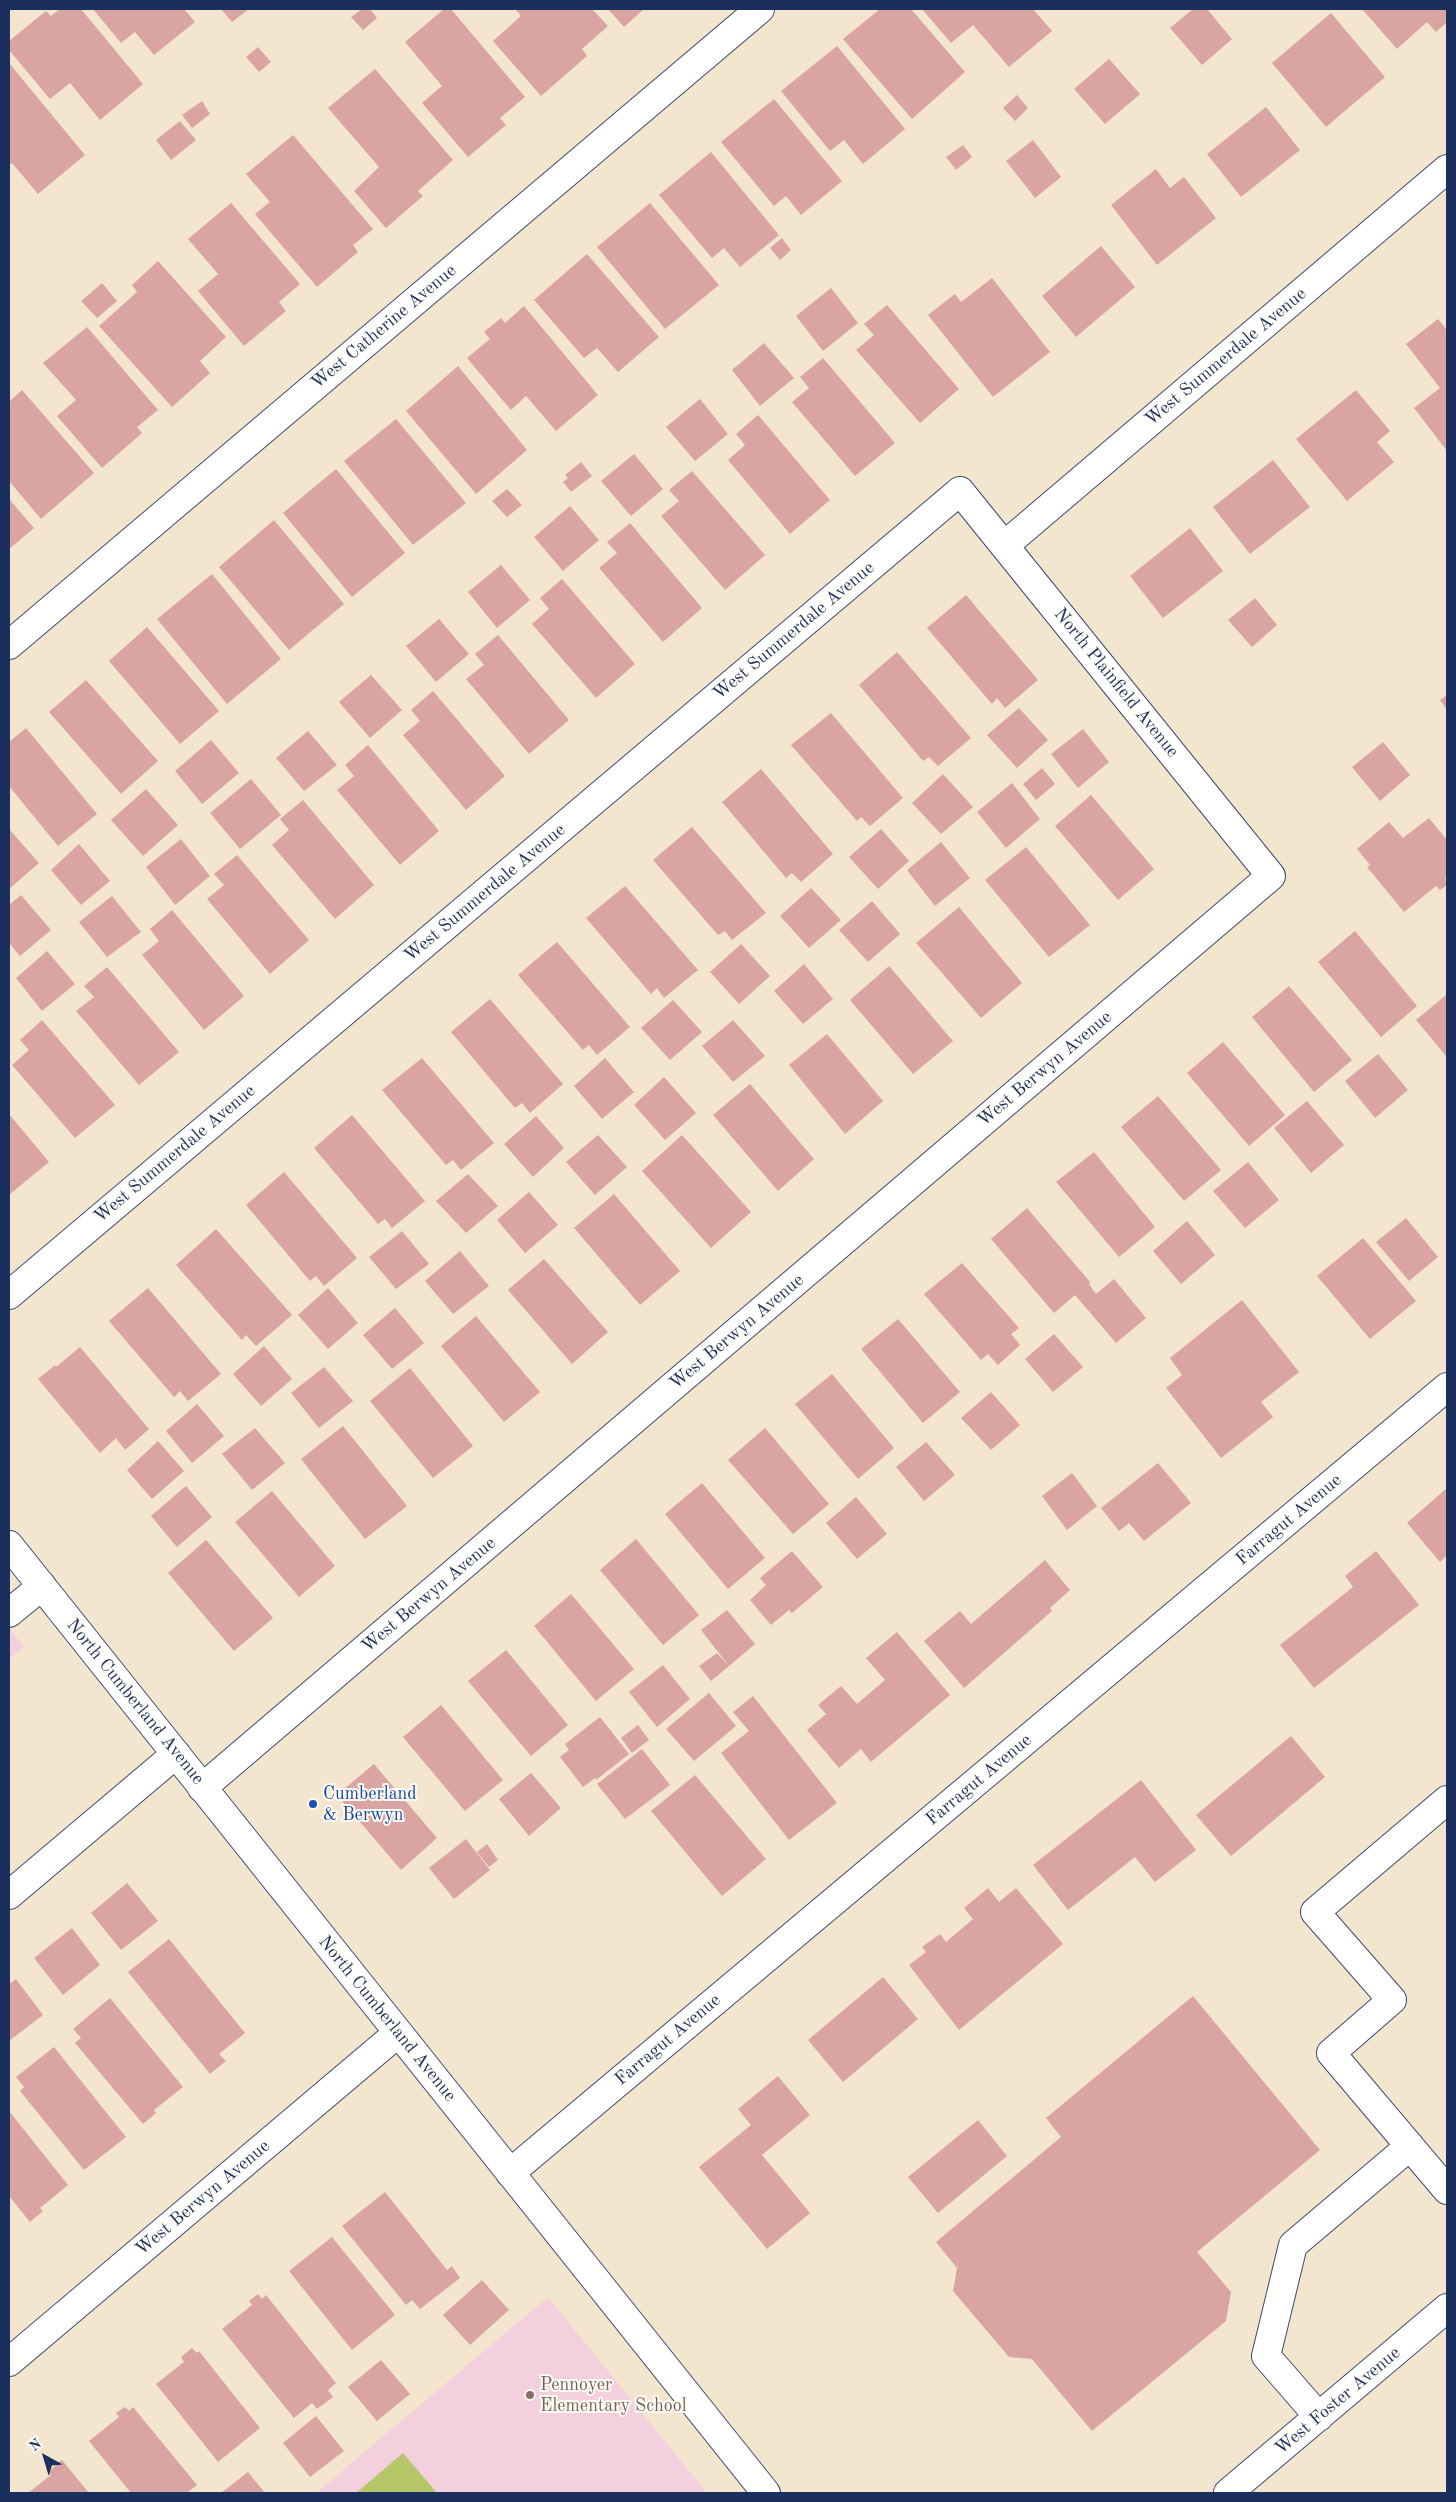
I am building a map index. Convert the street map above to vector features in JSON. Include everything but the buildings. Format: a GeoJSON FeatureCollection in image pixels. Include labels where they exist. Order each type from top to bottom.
{"type":"FeatureCollection","features":[{"type":"Feature","properties":{"kind":"street","name":"West Catherine Avenue"},"geometry":{"type":"LineString","coordinates":[[9,645],[760,9]]}},
{"type":"Feature","properties":{"kind":"street","name":"West Summerdale Avenue"},"geometry":{"type":"LineString","coordinates":[[1005,545],[1447,169]]}},
{"type":"Feature","properties":{"kind":"street","name":"West Summerdale Avenue"},"geometry":{"type":"LineString","coordinates":[[9,1295],[960,491]]}},
{"type":"Feature","properties":{"kind":"street","name":"North Plainfield Avenue"},"geometry":{"type":"LineString","coordinates":[[960,491],[1271,876]]}},
{"type":"Feature","properties":{"kind":"street","name":"West Berwyn Avenue"},"geometry":{"type":"LineString","coordinates":[[202,1788],[1271,876]]}},
{"type":"Feature","properties":{"kind":"street","name":"Farragut Avenue"},"geometry":{"type":"LineString","coordinates":[[510,2173],[1447,1387]]}},
{"type":"Feature","properties":{"kind":"street","name":"North Cumberland Avenue"},"geometry":{"type":"LineString","coordinates":[[9,1545],[766,2493]]}},
{"type":"Feature","properties":{"kind":"street"},"geometry":{"type":"LineString","coordinates":[[9,1614],[42,1586]]}},
{"type":"Feature","properties":{"kind":"street"},"geometry":{"type":"LineString","coordinates":[[9,1895],[176,1754]]}},
{"type":"Feature","properties":{"kind":"street"},"geometry":{"type":"LineString","coordinates":[[1447,1800],[1315,1912],[1392,2000],[1331,2053],[1447,2190]]}},
{"type":"Feature","properties":{"kind":"street","name":"West Berwyn Avenue"},"geometry":{"type":"LineString","coordinates":[[9,2362],[398,2033]]}},
{"type":"Feature","properties":{"kind":"street"},"geometry":{"type":"LineString","coordinates":[[1319,2417],[1266,2356],[1293,2245],[1410,2146]]}},
{"type":"Feature","properties":{"kind":"street","name":"West Foster Avenue"},"geometry":{"type":"LineString","coordinates":[[1228,2493],[1447,2308]]}},
{"type":"Feature","properties":{"kind":"shaded area"},"geometry":{"type":"Polygon","coordinates":[[[9,1628],[24,1647],[9,1659],[9,1628]]]}},
{"type":"Feature","properties":{"kind":"shaded area","name":"Pennoyer Elementary School"},"geometry":{"type":"Polygon","coordinates":[[[548,2297],[707,2493],[316,2493],[548,2297]]]}},
{"type":"Feature","properties":{"kind":"green space"},"geometry":{"type":"Polygon","coordinates":[[[403,2453],[437,2493],[356,2493],[403,2453]]]}},
{"type":"Feature","properties":{"kind":"place","name":"Cumberland & Berwyn"},"geometry":{"type":"Point","coordinates":[313,1804]}},
{"type":"Feature","properties":{"kind":"place","name":"Pennoyer Elementary School"},"geometry":{"type":"Point","coordinates":[530,2395]}}]}
